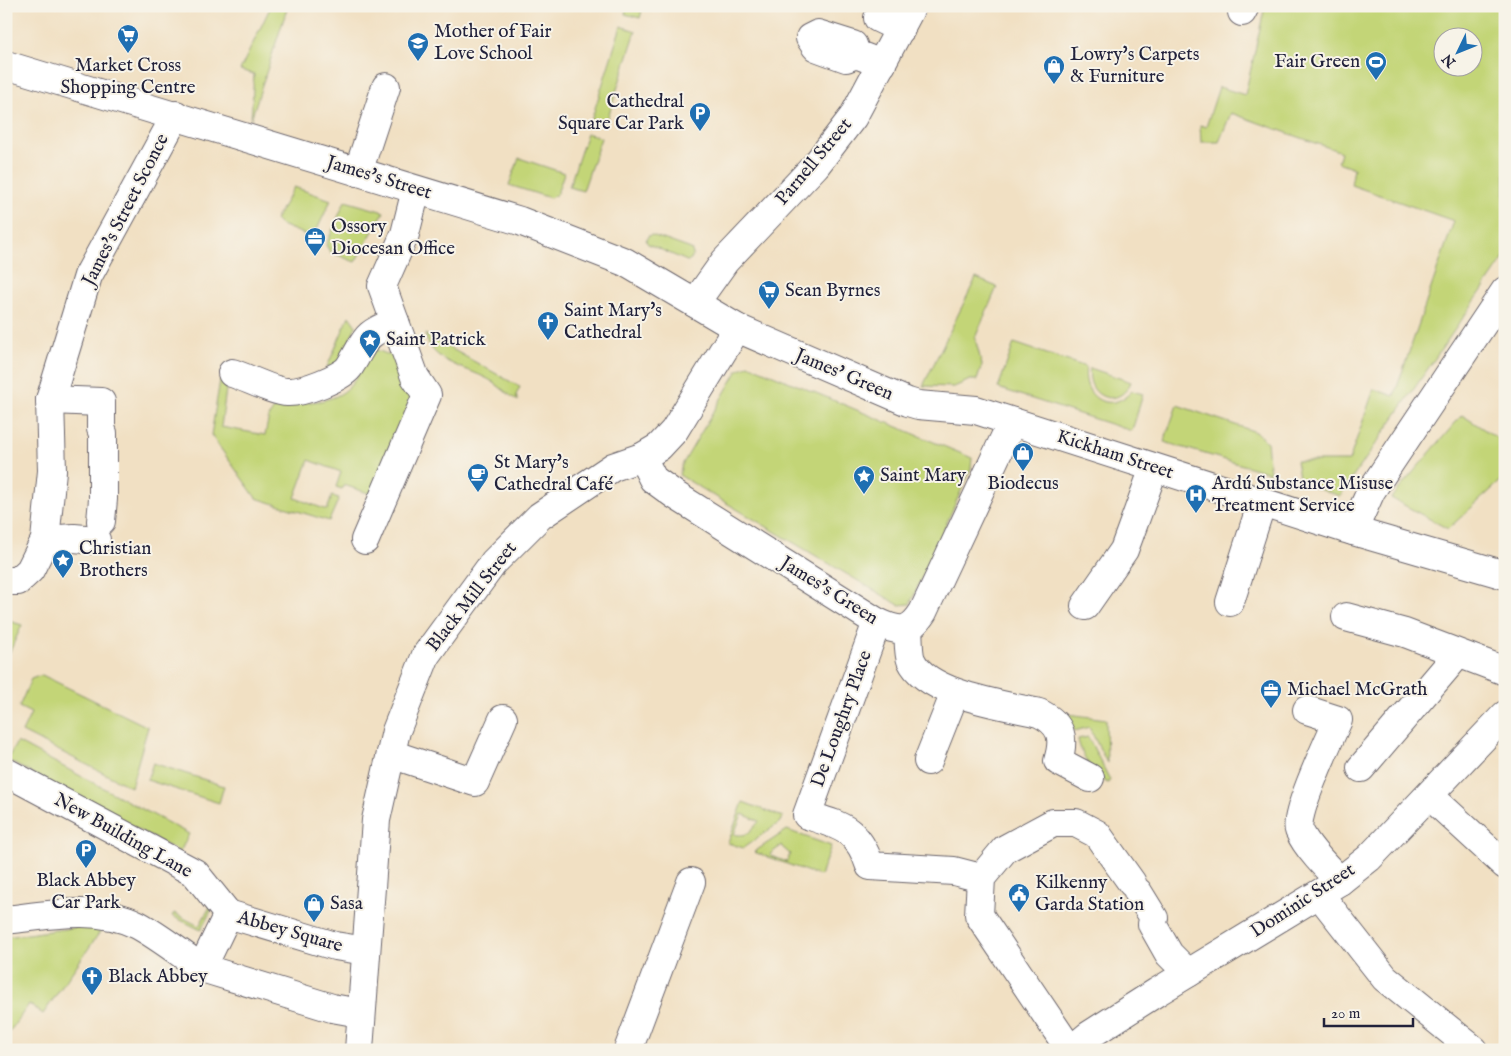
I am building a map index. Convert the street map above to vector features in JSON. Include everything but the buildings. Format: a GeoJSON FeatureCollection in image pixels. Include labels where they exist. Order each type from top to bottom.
{"type":"FeatureCollection","features":[{"type":"Feature","properties":{"kind":"street","name":"Parnell Street"},"geometry":{"type":"LineString","coordinates":[[695,303],[725,260],[816,165],[853,117],[882,64],[897,18]]}},
{"type":"Feature","properties":{"kind":"street"},"geometry":{"type":"LineString","coordinates":[[856,54],[882,64]]}},
{"type":"Feature","properties":{"kind":"street","name":"James's Street"},"geometry":{"type":"LineString","coordinates":[[7,68],[176,115],[520,221],[625,262],[737,328]]}},
{"type":"Feature","properties":{"kind":"street"},"geometry":{"type":"LineString","coordinates":[[358,172],[386,87]]}},
{"type":"Feature","properties":{"kind":"street","name":"James's Street Sconce"},"geometry":{"type":"LineString","coordinates":[[6,581],[18,581],[30,570],[44,540],[52,470],[50,400],[88,276],[176,115]]}},
{"type":"Feature","properties":{"kind":"street"},"geometry":{"type":"LineString","coordinates":[[366,540],[427,395],[415,378],[382,286],[405,234],[416,190]]}},
{"type":"Feature","properties":{"kind":"street"},"geometry":{"type":"LineString","coordinates":[[1354,531],[1371,491],[1505,291]]}},
{"type":"Feature","properties":{"kind":"street"},"geometry":{"type":"LineString","coordinates":[[232,373],[287,392],[322,384],[341,376],[350,368],[362,342],[375,330],[395,322]]}},
{"type":"Feature","properties":{"kind":"street","name":"James' Green"},"geometry":{"type":"LineString","coordinates":[[737,328],[913,404],[976,410],[1012,422]]}},
{"type":"Feature","properties":{"kind":"street","name":"Black Mill Street"},"geometry":{"type":"LineString","coordinates":[[359,1050],[360,1013],[376,820],[396,731],[426,655],[494,562],[540,516],[613,467],[642,457],[659,447],[674,430],[737,328]]}},
{"type":"Feature","properties":{"kind":"street"},"geometry":{"type":"LineString","coordinates":[[44,540],[74,538],[99,531],[104,434],[101,429],[101,402],[50,400]]}},
{"type":"Feature","properties":{"kind":"street"},"geometry":{"type":"LineString","coordinates":[[1012,422],[923,612],[915,625],[908,629],[911,660],[928,679],[955,693],[1039,713],[1050,718],[1059,730],[1063,745],[1058,761],[1090,778]]}},
{"type":"Feature","properties":{"kind":"street","name":"Kickham Street"},"geometry":{"type":"LineString","coordinates":[[1012,422],[1354,531],[1505,575]]}},
{"type":"Feature","properties":{"kind":"street","name":"James's Green"},"geometry":{"type":"LineString","coordinates":[[642,457],[653,479],[674,495],[877,622],[892,629],[908,629]]}},
{"type":"Feature","properties":{"kind":"street"},"geometry":{"type":"LineString","coordinates":[[1084,606],[1124,550],[1154,468]]}},
{"type":"Feature","properties":{"kind":"street"},"geometry":{"type":"LineString","coordinates":[[1230,602],[1262,502]]}},
{"type":"Feature","properties":{"kind":"street"},"geometry":{"type":"LineString","coordinates":[[1346,616],[1405,633],[1505,671]]}},
{"type":"Feature","properties":{"kind":"street","name":"De Loughry Place"},"geometry":{"type":"LineString","coordinates":[[877,622],[807,815],[841,826],[864,846],[870,866],[954,871],[981,878]]}},
{"type":"Feature","properties":{"kind":"street"},"geometry":{"type":"LineString","coordinates":[[1361,768],[1458,654]]}},
{"type":"Feature","properties":{"kind":"street"},"geometry":{"type":"LineString","coordinates":[[928,761],[955,693]]}},
{"type":"Feature","properties":{"kind":"street"},"geometry":{"type":"LineString","coordinates":[[1307,710],[1338,720],[1307,794],[1298,821],[1299,829],[1324,865],[1330,888],[1385,978],[1474,1050]]}},
{"type":"Feature","properties":{"kind":"street","name":"Dominic Street"},"geometry":{"type":"LineString","coordinates":[[1071,1050],[1088,1036],[1188,973],[1330,888],[1370,858],[1505,715]]}},
{"type":"Feature","properties":{"kind":"street"},"geometry":{"type":"LineString","coordinates":[[391,754],[475,782],[503,719]]}},
{"type":"Feature","properties":{"kind":"street","name":"New Building Lane"},"geometry":{"type":"LineString","coordinates":[[6,772],[195,873],[228,914]]}},
{"type":"Feature","properties":{"kind":"street"},"geometry":{"type":"LineString","coordinates":[[1430,796],[1505,865]]}},
{"type":"Feature","properties":{"kind":"street"},"geometry":{"type":"LineString","coordinates":[[1071,1050],[979,915],[981,878],[1004,849],[1053,823],[1076,823],[1097,834],[1154,918],[1152,924],[1169,954],[1188,973]]}},
{"type":"Feature","properties":{"kind":"street"},"geometry":{"type":"LineString","coordinates":[[628,1050],[691,882]]}},
{"type":"Feature","properties":{"kind":"street"},"geometry":{"type":"LineString","coordinates":[[6,920],[74,913],[110,915],[138,925],[202,968],[332,1008],[360,1013]]}},
{"type":"Feature","properties":{"kind":"street","name":"Abbey Square"},"geometry":{"type":"LineString","coordinates":[[202,968],[228,914],[335,946],[366,951]]}},
{"type":"Feature","properties":{"kind":"green space"},"geometry":{"type":"Polygon","coordinates":[[[271,6],[288,6],[251,119],[254,74],[240,70],[271,6]]]}},
{"type":"Feature","properties":{"kind":"green space"},"geometry":{"type":"Polygon","coordinates":[[[627,6],[643,6],[640,18],[625,14],[627,6]]]}},
{"type":"Feature","properties":{"kind":"green space"},"geometry":{"type":"Polygon","coordinates":[[[1265,6],[1505,6],[1505,257],[1340,496],[1300,483],[1296,461],[1349,461],[1374,389],[1394,396],[1454,221],[1351,185],[1354,168],[1338,162],[1341,152],[1231,113],[1219,142],[1201,142],[1200,125],[1206,127],[1219,87],[1245,95],[1265,6]]]}},
{"type":"Feature","properties":{"kind":"green space"},"geometry":{"type":"Polygon","coordinates":[[[621,26],[636,31],[605,126],[591,121],[621,26]]]}},
{"type":"Feature","properties":{"kind":"green space"},"geometry":{"type":"Polygon","coordinates":[[[587,133],[601,138],[583,191],[569,187],[587,133]]]}},
{"type":"Feature","properties":{"kind":"green space"},"geometry":{"type":"Polygon","coordinates":[[[519,158],[564,173],[557,194],[550,198],[509,185],[519,158]]]}},
{"type":"Feature","properties":{"kind":"green space"},"geometry":{"type":"Polygon","coordinates":[[[294,187],[331,200],[313,238],[279,224],[275,220],[294,187]]]}},
{"type":"Feature","properties":{"kind":"green space"},"geometry":{"type":"Polygon","coordinates":[[[345,201],[384,212],[355,262],[330,252],[326,245],[345,201]]]}},
{"type":"Feature","properties":{"kind":"green space"},"geometry":{"type":"Polygon","coordinates":[[[652,235],[691,249],[693,254],[691,260],[687,261],[648,244],[646,241],[648,236],[652,235]]]}},
{"type":"Feature","properties":{"kind":"green space"},"geometry":{"type":"Polygon","coordinates":[[[976,278],[997,287],[975,338],[982,365],[977,380],[970,380],[954,387],[923,386],[976,278]]]}},
{"type":"Feature","properties":{"kind":"green space"},"geometry":{"type":"Polygon","coordinates":[[[349,316],[356,326],[338,365],[327,367],[349,316]]]}},
{"type":"Feature","properties":{"kind":"green space"},"geometry":{"type":"Polygon","coordinates":[[[425,334],[520,387],[516,395],[518,401],[493,382],[443,359],[429,345],[425,334]]]}},
{"type":"Feature","properties":{"kind":"green space"},"geometry":{"type":"Polygon","coordinates":[[[1014,343],[1086,367],[1088,387],[1099,400],[1115,402],[1124,398],[1132,391],[1143,394],[1132,431],[998,388],[1014,343]]]}},
{"type":"Feature","properties":{"kind":"green space"},"geometry":{"type":"Polygon","coordinates":[[[372,348],[394,357],[411,389],[411,407],[371,494],[344,485],[342,489],[336,487],[341,472],[309,460],[295,498],[327,510],[332,496],[339,498],[329,521],[256,498],[211,435],[220,380],[227,382],[221,427],[265,435],[269,416],[280,400],[298,402],[317,401],[344,392],[357,377],[372,348]]]}},
{"type":"Feature","properties":{"kind":"green space"},"geometry":{"type":"Polygon","coordinates":[[[749,365],[972,458],[971,469],[910,604],[899,605],[679,475],[682,465],[738,370],[749,365]]]}},
{"type":"Feature","properties":{"kind":"green space"},"geometry":{"type":"Polygon","coordinates":[[[1090,368],[1131,382],[1126,391],[1119,396],[1104,397],[1093,387],[1090,378],[1090,368]]]}},
{"type":"Feature","properties":{"kind":"green space"},"geometry":{"type":"Polygon","coordinates":[[[1177,405],[1256,432],[1267,442],[1270,473],[1164,442],[1177,405]]]}},
{"type":"Feature","properties":{"kind":"green space"},"geometry":{"type":"Polygon","coordinates":[[[1462,415],[1505,443],[1505,477],[1448,529],[1391,498],[1462,415]]]}},
{"type":"Feature","properties":{"kind":"green space"},"geometry":{"type":"Polygon","coordinates":[[[6,620],[22,625],[6,660],[6,620]]]}},
{"type":"Feature","properties":{"kind":"green space"},"geometry":{"type":"Polygon","coordinates":[[[42,675],[148,727],[131,787],[22,732],[31,713],[19,707],[31,679],[42,675]]]}},
{"type":"Feature","properties":{"kind":"green space"},"geometry":{"type":"Polygon","coordinates":[[[1060,713],[1106,719],[1107,763],[1089,727],[1075,731],[1060,713]]]}},
{"type":"Feature","properties":{"kind":"green space"},"geometry":{"type":"Polygon","coordinates":[[[1088,737],[1110,780],[1108,783],[1098,776],[1088,764],[1079,745],[1078,739],[1088,737]]]}},
{"type":"Feature","properties":{"kind":"green space"},"geometry":{"type":"Polygon","coordinates":[[[17,742],[189,834],[180,852],[7,760],[17,742]]]}},
{"type":"Feature","properties":{"kind":"green space"},"geometry":{"type":"Polygon","coordinates":[[[153,763],[224,786],[219,803],[147,780],[153,763]]]}},
{"type":"Feature","properties":{"kind":"green space"},"geometry":{"type":"Polygon","coordinates":[[[743,802],[783,817],[779,823],[743,848],[728,843],[743,802]],[[742,814],[734,834],[746,834],[759,821],[742,814]]]}},
{"type":"Feature","properties":{"kind":"green space"},"geometry":{"type":"Polygon","coordinates":[[[787,830],[831,846],[820,876],[754,852],[787,830]],[[781,846],[770,854],[787,862],[790,854],[781,846]]]}},
{"type":"Feature","properties":{"kind":"green space"},"geometry":{"type":"Polygon","coordinates":[[[211,905],[214,905],[201,930],[172,916],[174,913],[199,926],[211,905]]]}},
{"type":"Feature","properties":{"kind":"green space"},"geometry":{"type":"Polygon","coordinates":[[[93,925],[102,929],[43,1014],[29,1004],[6,1037],[6,937],[93,925]]]}},
{"type":"Feature","properties":{"kind":"place","name":"Market Cross Shopping Centre"},"geometry":{"type":"Point","coordinates":[128,54]}},
{"type":"Feature","properties":{"kind":"place","name":"Mother of Fair Love School"},"geometry":{"type":"Point","coordinates":[418,62]}},
{"type":"Feature","properties":{"kind":"place","name":"Fair Green"},"geometry":{"type":"Point","coordinates":[1376,81]}},
{"type":"Feature","properties":{"kind":"place","name":"Lowry's Carpets & Furniture"},"geometry":{"type":"Point","coordinates":[1054,85]}},
{"type":"Feature","properties":{"kind":"place","name":"Cathedral Square Car Park"},"geometry":{"type":"Point","coordinates":[700,132]}},
{"type":"Feature","properties":{"kind":"place","name":"Ossory Diocesan Office"},"geometry":{"type":"Point","coordinates":[315,257]}},
{"type":"Feature","properties":{"kind":"place","name":"Sean Byrnes"},"geometry":{"type":"Point","coordinates":[769,310]}},
{"type":"Feature","properties":{"kind":"place","name":"Saint Mary's Cathedral"},"geometry":{"type":"Point","coordinates":[548,341]}},
{"type":"Feature","properties":{"kind":"place","name":"Saint Patrick"},"geometry":{"type":"Point","coordinates":[370,359]}},
{"type":"Feature","properties":{"kind":"place","name":"Biodecus"},"geometry":{"type":"Point","coordinates":[1023,472]}},
{"type":"Feature","properties":{"kind":"place","name":"St Mary's Cathedral Café"},"geometry":{"type":"Point","coordinates":[478,493]}},
{"type":"Feature","properties":{"kind":"place","name":"Saint Mary"},"geometry":{"type":"Point","coordinates":[864,495]}},
{"type":"Feature","properties":{"kind":"place","name":"Ardú Substance Misuse Treatment Service"},"geometry":{"type":"Point","coordinates":[1196,514]}},
{"type":"Feature","properties":{"kind":"place","name":"Christian Brothers"},"geometry":{"type":"Point","coordinates":[63,579]}},
{"type":"Feature","properties":{"kind":"place","name":"Michael McGrath"},"geometry":{"type":"Point","coordinates":[1271,709]}},
{"type":"Feature","properties":{"kind":"place","name":"Black Abbey Car Park"},"geometry":{"type":"Point","coordinates":[86,869]}},
{"type":"Feature","properties":{"kind":"place","name":"Kilkenny Garda Station"},"geometry":{"type":"Point","coordinates":[1019,913]}},
{"type":"Feature","properties":{"kind":"place","name":"Sasa"},"geometry":{"type":"Point","coordinates":[314,923]}},
{"type":"Feature","properties":{"kind":"place","name":"Black Abbey"},"geometry":{"type":"Point","coordinates":[92,996]}}]}
